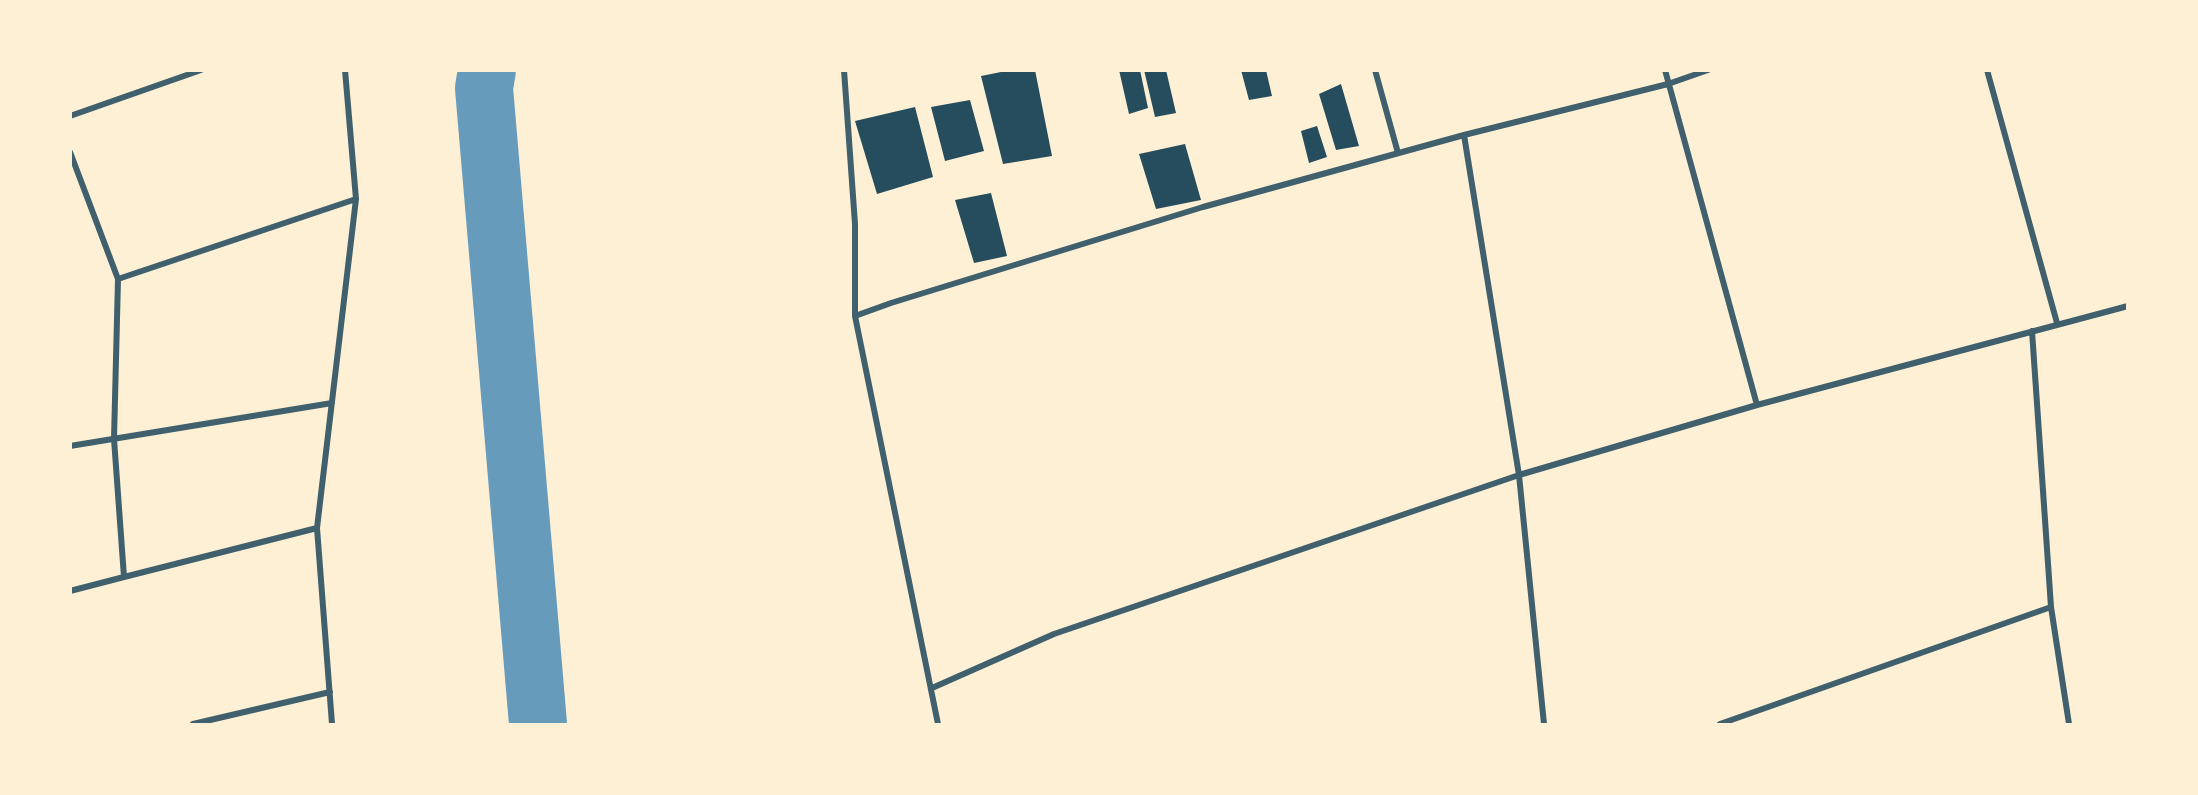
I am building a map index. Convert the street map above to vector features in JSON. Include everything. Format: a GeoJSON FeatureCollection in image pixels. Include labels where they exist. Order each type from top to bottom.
{"type":"FeatureCollection","features":[{"type":"Feature","properties":{"kind":"street"},"geometry":{"type":"LineString","coordinates":[[70,116],[201,70]]}},
{"type":"Feature","properties":{"kind":"street"},"geometry":{"type":"LineString","coordinates":[[332,724],[317,528],[356,199],[345,70]]}},
{"type":"Feature","properties":{"kind":"street"},"geometry":{"type":"LineString","coordinates":[[843,70],[855,224],[855,316],[938,724]]}},
{"type":"Feature","properties":{"kind":"street"},"geometry":{"type":"LineString","coordinates":[[1375,70],[1398,153]]}},
{"type":"Feature","properties":{"kind":"street"},"geometry":{"type":"LineString","coordinates":[[1665,70],[1757,405]]}},
{"type":"Feature","properties":{"kind":"street"},"geometry":{"type":"LineString","coordinates":[[855,316],[1203,207],[1464,135],[1668,84],[1708,70]]}},
{"type":"Feature","properties":{"kind":"street"},"geometry":{"type":"LineString","coordinates":[[1987,70],[2057,323]]}},
{"type":"Feature","properties":{"kind":"street"},"geometry":{"type":"LineString","coordinates":[[1464,135],[1520,475],[1544,724]]}},
{"type":"Feature","properties":{"kind":"street"},"geometry":{"type":"LineString","coordinates":[[70,152],[118,279],[114,439],[124,577]]}},
{"type":"Feature","properties":{"kind":"street"},"geometry":{"type":"LineString","coordinates":[[118,279],[356,199]]}},
{"type":"Feature","properties":{"kind":"street"},"geometry":{"type":"LineString","coordinates":[[932,688],[1054,634],[1520,475],[1757,405],[2127,306]]}},
{"type":"Feature","properties":{"kind":"street"},"geometry":{"type":"LineString","coordinates":[[2032,331],[2051,607],[2069,724]]}},
{"type":"Feature","properties":{"kind":"street"},"geometry":{"type":"LineString","coordinates":[[70,446],[332,403]]}},
{"type":"Feature","properties":{"kind":"street"},"geometry":{"type":"LineString","coordinates":[[70,591],[317,528]]}},
{"type":"Feature","properties":{"kind":"street"},"geometry":{"type":"LineString","coordinates":[[1720,724],[2051,607]]}},
{"type":"Feature","properties":{"kind":"street"},"geometry":{"type":"LineString","coordinates":[[194,724],[330,692]]}},
{"type":"Feature","properties":{"kind":"building"},"geometry":{"type":"Polygon","coordinates":[[[1011,70],[1035,70],[1052,156],[1003,164],[981,76],[1011,70]]]}},
{"type":"Feature","properties":{"kind":"building"},"geometry":{"type":"Polygon","coordinates":[[[1119,70],[1140,70],[1148,108],[1129,114],[1119,70]]]}},
{"type":"Feature","properties":{"kind":"building"},"geometry":{"type":"Polygon","coordinates":[[[1144,70],[1166,70],[1176,113],[1155,117],[1144,70]]]}},
{"type":"Feature","properties":{"kind":"building"},"geometry":{"type":"Polygon","coordinates":[[[1241,70],[1266,70],[1272,96],[1249,100],[1241,70]]]}},
{"type":"Feature","properties":{"kind":"building"},"geometry":{"type":"Polygon","coordinates":[[[1341,84],[1359,146],[1336,150],[1319,94],[1341,84]]]}},
{"type":"Feature","properties":{"kind":"building"},"geometry":{"type":"Polygon","coordinates":[[[970,100],[984,151],[945,161],[931,107],[970,100]]]}},
{"type":"Feature","properties":{"kind":"building"},"geometry":{"type":"Polygon","coordinates":[[[915,107],[933,177],[877,194],[855,121],[915,107]]]}},
{"type":"Feature","properties":{"kind":"building"},"geometry":{"type":"Polygon","coordinates":[[[1317,126],[1327,157],[1309,163],[1301,131],[1317,126]]]}},
{"type":"Feature","properties":{"kind":"building"},"geometry":{"type":"Polygon","coordinates":[[[1185,144],[1201,200],[1156,209],[1139,154],[1185,144]]]}},
{"type":"Feature","properties":{"kind":"building"},"geometry":{"type":"Polygon","coordinates":[[[991,193],[1007,256],[974,263],[955,200],[991,193]]]}},
{"type":"Feature","properties":{"kind":"waterway"},"geometry":{"type":"LineString","coordinates":[[487,70],[484,88],[538,724]]}}]}
